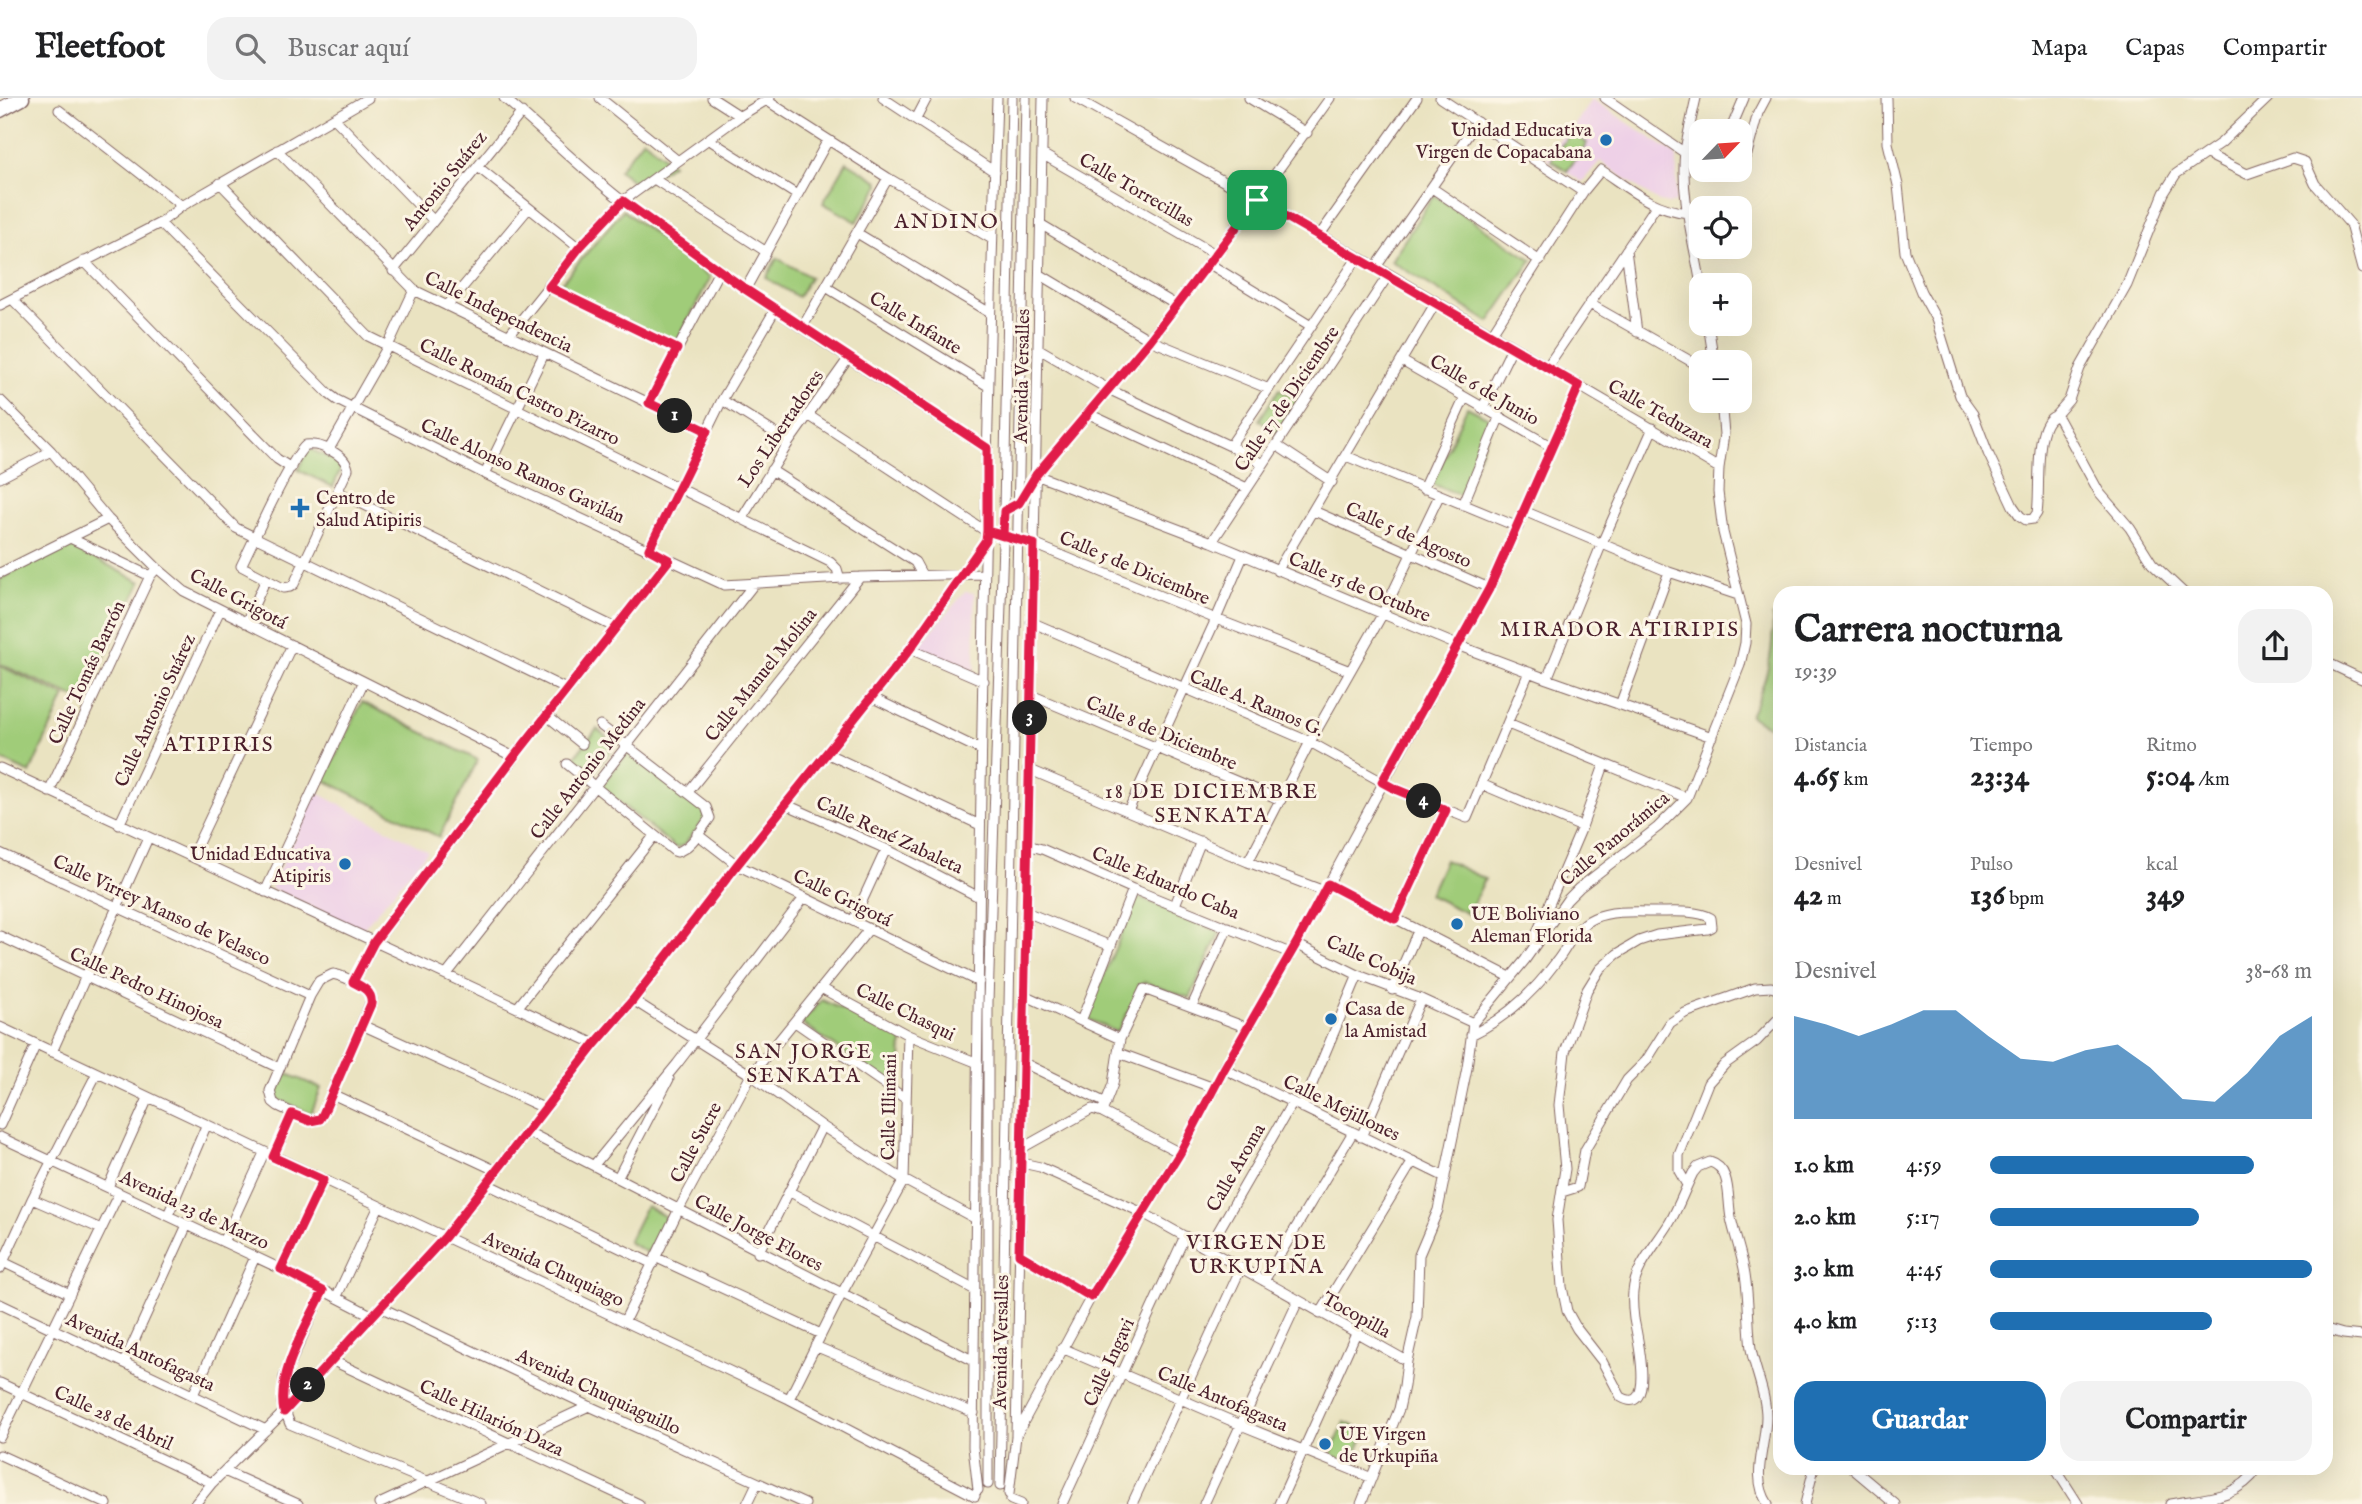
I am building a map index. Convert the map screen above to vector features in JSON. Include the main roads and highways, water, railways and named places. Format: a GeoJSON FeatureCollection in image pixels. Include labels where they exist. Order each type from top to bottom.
{"type":"FeatureCollection","features":[{"type":"Feature","properties":{"kind":"highway"},"geometry":{"type":"LineString","coordinates":[[0,110],[22,98]]}},
{"type":"Feature","properties":{"kind":"place","name":"Unidad Educativa Virgen de Copacabana"},"geometry":{"type":"Point","coordinates":[1606,140]}},
{"type":"Feature","properties":{"kind":"place","name":"Centro de Salud Atipiris"},"geometry":{"type":"Point","coordinates":[300,508]}},
{"type":"Feature","properties":{"kind":"place","name":"Unidad Educativa Atipiris"},"geometry":{"type":"Point","coordinates":[345,864]}},
{"type":"Feature","properties":{"kind":"place","name":"UE Boliviano Aleman Florida"},"geometry":{"type":"Point","coordinates":[1457,924]}},
{"type":"Feature","properties":{"kind":"place","name":"Casa de la Amistad"},"geometry":{"type":"Point","coordinates":[1331,1019]}},
{"type":"Feature","properties":{"kind":"place","name":"UE Virgen de Urkupiña"},"geometry":{"type":"Point","coordinates":[1325,1444]}},
{"type":"Feature","properties":{"kind":"district","name":"ANDINO"},"geometry":{"type":"Point","coordinates":[947,221]}},
{"type":"Feature","properties":{"kind":"district","name":"MIRADOR ATIRIPIS"},"geometry":{"type":"Point","coordinates":[1620,629]}},
{"type":"Feature","properties":{"kind":"district","name":"ATIPIRIS"},"geometry":{"type":"Point","coordinates":[219,744]}},
{"type":"Feature","properties":{"kind":"district","name":"18 DE DICIEMBRE SENKATA"},"geometry":{"type":"Point","coordinates":[1212,803]}},
{"type":"Feature","properties":{"kind":"district","name":"SAN JORGE SENKATA"},"geometry":{"type":"Point","coordinates":[804,1063]}},
{"type":"Feature","properties":{"kind":"district","name":"VIRGEN DE URKUPIÑA"},"geometry":{"type":"Point","coordinates":[1257,1254]}}]}
